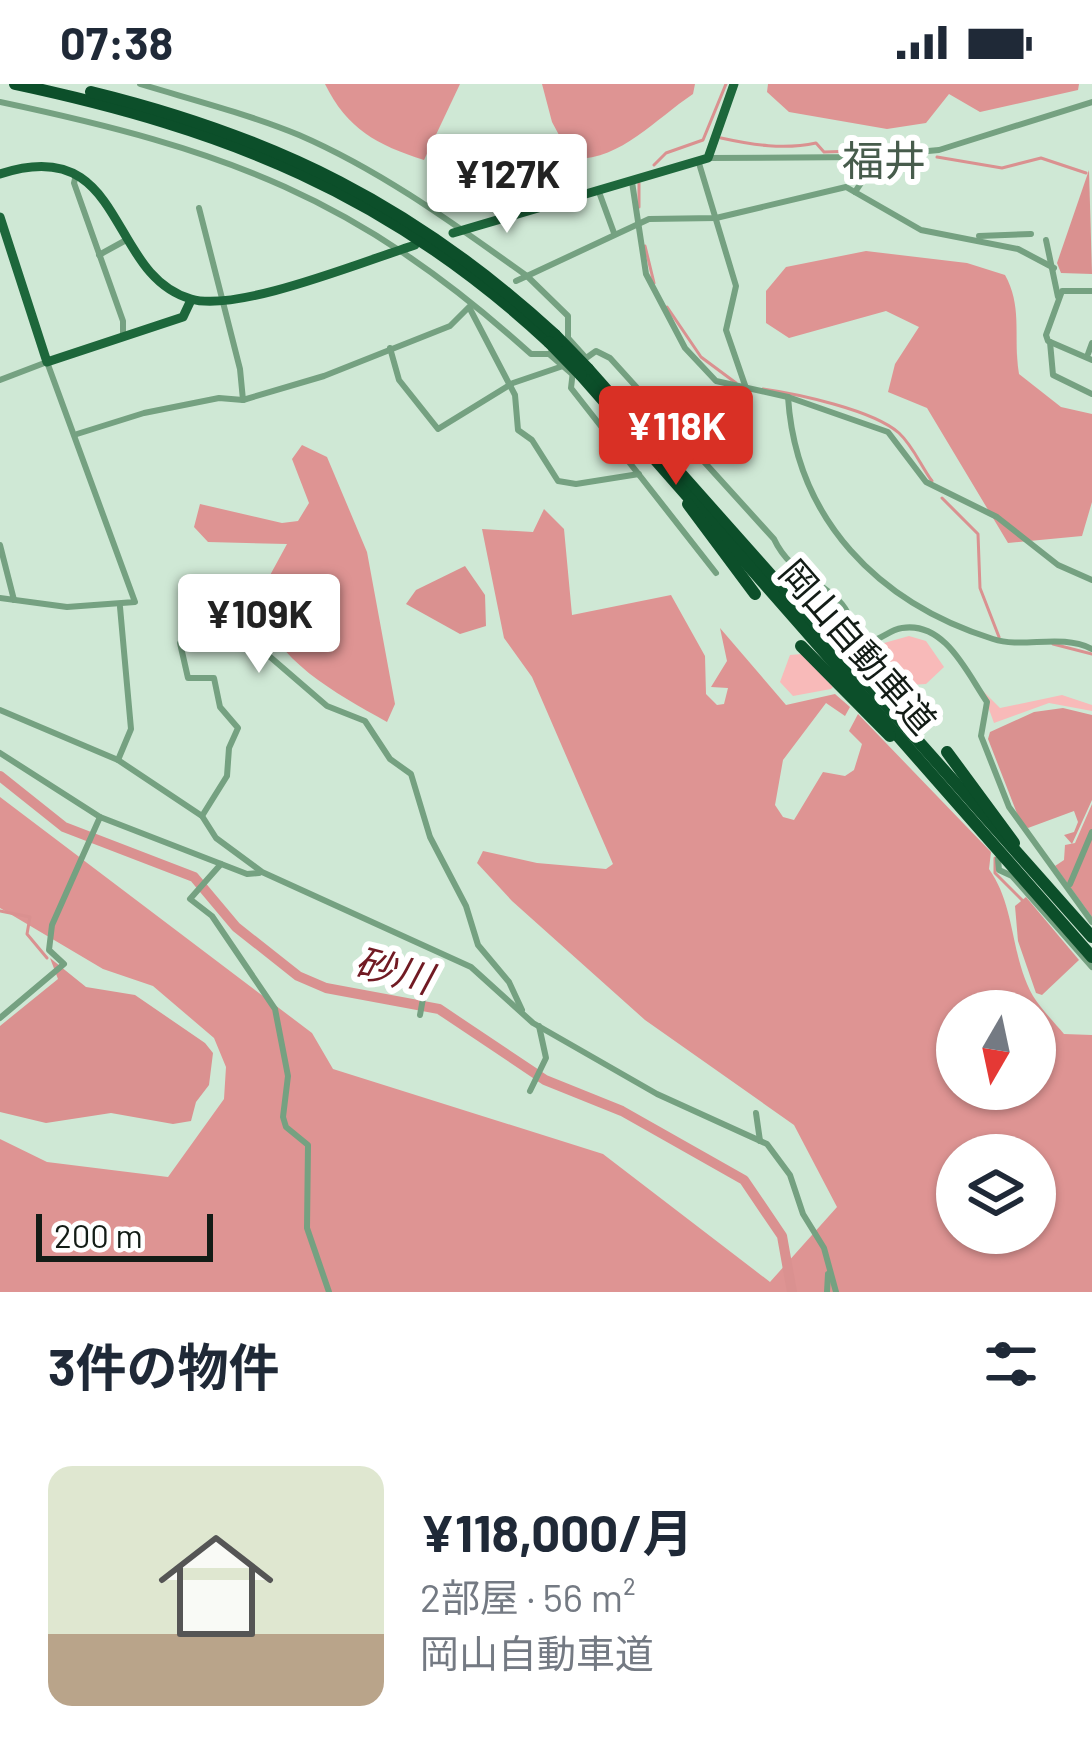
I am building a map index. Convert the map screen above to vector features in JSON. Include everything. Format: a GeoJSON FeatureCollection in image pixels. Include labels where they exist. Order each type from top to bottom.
{"type":"FeatureCollection","features":[{"type":"Feature","properties":{"kind":"highway","name":"岡山自動車道"},"geometry":{"type":"LineString","coordinates":[[15,84],[168,120],[323,181],[445,254],[555,342]]}},
{"type":"Feature","properties":{"kind":"highway","name":"岡山自動車道"},"geometry":{"type":"LineString","coordinates":[[55,84],[222,128],[327,172],[451,248],[582,369],[1092,937]]}},
{"type":"Feature","properties":{"kind":"highway","name":"岡山自動車道"},"geometry":{"type":"LineString","coordinates":[[582,369],[1092,958]]}},
{"type":"Feature","properties":{"kind":"highway"},"geometry":{"type":"LineString","coordinates":[[671,475],[698,522],[755,594]]}},
{"type":"Feature","properties":{"kind":"highway"},"geometry":{"type":"LineString","coordinates":[[726,524],[894,693]]}},
{"type":"Feature","properties":{"kind":"highway"},"geometry":{"type":"LineString","coordinates":[[801,646],[967,814]]}},
{"type":"Feature","properties":{"kind":"highway"},"geometry":{"type":"LineString","coordinates":[[947,752],[1024,864]]}},
{"type":"Feature","properties":{"kind":"main road"},"geometry":{"type":"LineString","coordinates":[[458,232],[703,159],[734,84]]}},
{"type":"Feature","properties":{"kind":"main road"},"geometry":{"type":"LineString","coordinates":[[0,174],[33,166],[76,175],[109,202],[161,283],[191,300],[222,303],[415,245]]}},
{"type":"Feature","properties":{"kind":"main road"},"geometry":{"type":"LineString","coordinates":[[0,217],[46,362],[183,317],[191,300]]}},
{"type":"Feature","properties":{"kind":"street"},"geometry":{"type":"LineString","coordinates":[[0,102],[142,134],[235,162],[309,196],[403,249],[531,354],[555,342],[568,316],[527,276],[366,169],[254,120],[140,84]]}},
{"type":"Feature","properties":{"kind":"street"},"geometry":{"type":"LineString","coordinates":[[746,388],[726,330],[736,286],[712,216],[703,159],[879,157],[983,140],[1092,102]]}},
{"type":"Feature","properties":{"kind":"street"},"geometry":{"type":"LineString","coordinates":[[250,130],[254,120]]}},
{"type":"Feature","properties":{"kind":"street"},"geometry":{"type":"LineString","coordinates":[[235,162],[240,152]]}},
{"type":"Feature","properties":{"kind":"street"},"geometry":{"type":"LineString","coordinates":[[855,192],[879,157]]}},
{"type":"Feature","properties":{"kind":"street"},"geometry":{"type":"LineString","coordinates":[[76,175],[74,183],[124,321],[124,336]]}},
{"type":"Feature","properties":{"kind":"street"},"geometry":{"type":"LineString","coordinates":[[632,178],[646,274],[685,348],[716,381],[788,397],[897,436],[926,482],[997,517],[1058,565],[1092,580]]}},
{"type":"Feature","properties":{"kind":"street"},"geometry":{"type":"LineString","coordinates":[[516,281],[639,224],[712,216],[846,187],[921,230],[1027,252],[1054,268]]}},
{"type":"Feature","properties":{"kind":"street"},"geometry":{"type":"LineString","coordinates":[[598,188],[614,233]]}},
{"type":"Feature","properties":{"kind":"street"},"geometry":{"type":"LineString","coordinates":[[200,208],[243,400]]}},
{"type":"Feature","properties":{"kind":"street"},"geometry":{"type":"LineString","coordinates":[[975,238],[1031,234]]}},
{"type":"Feature","properties":{"kind":"street"},"geometry":{"type":"LineString","coordinates":[[99,254],[130,238]]}},
{"type":"Feature","properties":{"kind":"street"},"geometry":{"type":"LineString","coordinates":[[1046,240],[1059,301]]}},
{"type":"Feature","properties":{"kind":"street"},"geometry":{"type":"LineString","coordinates":[[1092,291],[1069,289],[1046,335],[1053,375],[1092,394]]}},
{"type":"Feature","properties":{"kind":"street"},"geometry":{"type":"LineString","coordinates":[[77,434],[144,413],[219,398],[243,400],[324,376],[450,326],[484,299]]}},
{"type":"Feature","properties":{"kind":"street"},"geometry":{"type":"LineString","coordinates":[[473,306],[518,405],[518,430],[532,440],[558,481],[576,484],[639,474]]}},
{"type":"Feature","properties":{"kind":"street"},"geometry":{"type":"LineString","coordinates":[[555,342],[563,366]]}},
{"type":"Feature","properties":{"kind":"street"},"geometry":{"type":"LineString","coordinates":[[1050,342],[1090,357],[1092,343]]}},
{"type":"Feature","properties":{"kind":"street"},"geometry":{"type":"LineString","coordinates":[[391,348],[400,380],[438,429],[510,385],[563,366],[582,369]]}},
{"type":"Feature","properties":{"kind":"street"},"geometry":{"type":"LineString","coordinates":[[716,573],[683,524],[571,388],[596,351],[610,358],[774,538],[783,558],[844,605],[852,630],[866,642],[917,626],[928,629],[950,649],[987,702],[981,736],[1023,837],[1070,884],[1092,922]]}},
{"type":"Feature","properties":{"kind":"street"},"geometry":{"type":"LineString","coordinates":[[0,380],[46,362],[77,434],[136,602],[120,607],[0,598]]}},
{"type":"Feature","properties":{"kind":"street"},"geometry":{"type":"LineString","coordinates":[[788,397],[806,484],[823,518],[862,567],[909,600],[1002,640],[1036,639],[1092,649]]}},
{"type":"Feature","properties":{"kind":"street"},"geometry":{"type":"LineString","coordinates":[[716,494],[724,488]]}},
{"type":"Feature","properties":{"kind":"street"},"geometry":{"type":"LineString","coordinates":[[0,545],[14,600]]}},
{"type":"Feature","properties":{"kind":"street"},"geometry":{"type":"LineString","coordinates":[[118,760],[131,729],[120,607]]}},
{"type":"Feature","properties":{"kind":"street"},"geometry":{"type":"LineString","coordinates":[[202,816],[227,776],[229,748],[238,728],[220,707],[214,678],[188,678],[180,644],[186,632],[239,630],[327,706],[365,721],[390,759],[411,774],[430,837],[466,906],[478,945],[516,993],[523,1014]]}},
{"type":"Feature","properties":{"kind":"street"},"geometry":{"type":"LineString","coordinates":[[0,710],[118,760],[202,816],[216,838],[262,872],[471,967],[539,1026],[657,1094],[760,1141],[784,1162],[829,1265],[831,1292]]}},
{"type":"Feature","properties":{"kind":"street"},"geometry":{"type":"LineString","coordinates":[[0,753],[98,821],[247,874],[262,872]]}},
{"type":"Feature","properties":{"kind":"street"},"geometry":{"type":"LineString","coordinates":[[0,1018],[62,967],[64,962],[49,950],[51,929],[98,821]]}},
{"type":"Feature","properties":{"kind":"street"},"geometry":{"type":"LineString","coordinates":[[1070,884],[1092,832]]}},
{"type":"Feature","properties":{"kind":"street"},"geometry":{"type":"LineString","coordinates":[[998,859],[999,870],[1012,876],[1092,968]]}},
{"type":"Feature","properties":{"kind":"street"},"geometry":{"type":"LineString","coordinates":[[221,864],[190,899],[212,916],[274,1009],[288,1076],[283,1117],[286,1127],[308,1145],[307,1228],[329,1292]]}},
{"type":"Feature","properties":{"kind":"street"},"geometry":{"type":"LineString","coordinates":[[420,1016],[426,982]]}},
{"type":"Feature","properties":{"kind":"street"},"geometry":{"type":"LineString","coordinates":[[530,1091],[546,1058],[539,1026]]}},
{"type":"Feature","properties":{"kind":"street"},"geometry":{"type":"LineString","coordinates":[[756,1113],[760,1141]]}},
{"type":"Feature","properties":{"kind":"shaded area"},"geometry":{"type":"Polygon","coordinates":[[[325,84],[460,84],[424,160],[365,133],[343,113],[325,84]]]}},
{"type":"Feature","properties":{"kind":"shaded area"},"geometry":{"type":"Polygon","coordinates":[[[542,84],[695,84],[693,94],[636,137],[606,153],[572,159],[552,122],[542,84]]]}},
{"type":"Feature","properties":{"kind":"shaded area"},"geometry":{"type":"Polygon","coordinates":[[[768,84],[1079,84],[1078,90],[980,112],[949,94],[926,123],[887,129],[789,112],[767,92],[768,84]]]}},
{"type":"Feature","properties":{"kind":"shaded area"},"geometry":{"type":"Polygon","coordinates":[[[1089,170],[1092,274],[1061,273],[1057,263],[1089,170]]]}},
{"type":"Feature","properties":{"kind":"shaded area"},"geometry":{"type":"Polygon","coordinates":[[[866,251],[967,263],[1005,275],[1016,311],[1019,374],[1061,407],[1092,414],[1092,502],[1082,536],[1008,543],[927,408],[888,392],[895,364],[919,327],[886,311],[789,338],[766,323],[766,291],[786,267],[866,251]]]}},
{"type":"Feature","properties":{"kind":"shaded area"},"geometry":{"type":"Polygon","coordinates":[[[302,445],[327,457],[367,552],[395,704],[387,722],[309,673],[265,622],[256,601],[287,544],[208,542],[194,527],[200,504],[282,523],[298,521],[309,503],[292,459],[302,445]]]}},
{"type":"Feature","properties":{"kind":"shaded area"},"geometry":{"type":"Polygon","coordinates":[[[544,509],[564,529],[572,615],[671,595],[705,656],[706,694],[717,705],[724,704],[728,688],[711,687],[727,661],[720,628],[786,705],[835,694],[850,707],[845,716],[826,703],[783,760],[775,805],[783,817],[794,820],[823,772],[845,776],[854,770],[862,744],[849,731],[858,714],[991,852],[989,869],[1004,899],[1030,990],[936,990],[936,1110],[1056,1110],[1056,1025],[1064,1034],[1092,1035],[1092,1292],[0,1292],[0,1139],[47,1162],[168,1177],[224,1099],[226,1067],[214,1038],[153,986],[103,969],[0,908],[0,797],[312,1033],[333,1069],[603,1154],[770,1282],[837,1207],[794,1125],[645,1020],[512,901],[477,863],[483,851],[537,863],[606,869],[613,864],[532,677],[504,638],[482,529],[533,532],[544,509]]]}},
{"type":"Feature","properties":{"kind":"shaded area"},"geometry":{"type":"Polygon","coordinates":[[[465,566],[485,595],[486,626],[460,634],[406,604],[416,590],[465,566]]]}},
{"type":"Feature","properties":{"kind":"shaded area"},"geometry":{"type":"Polygon","coordinates":[[[909,636],[926,641],[944,667],[926,684],[895,686],[872,665],[884,643],[909,636]]]}},
{"type":"Feature","properties":{"kind":"shaded area"},"geometry":{"type":"Polygon","coordinates":[[[802,654],[831,689],[793,696],[780,682],[790,655],[802,654]]]}},
{"type":"Feature","properties":{"kind":"shaded area"},"geometry":{"type":"Polygon","coordinates":[[[982,690],[1000,708],[1062,695],[1092,705],[1092,711],[1049,703],[994,723],[982,690]]]}},
{"type":"Feature","properties":{"kind":"shaded area"},"geometry":{"type":"Polygon","coordinates":[[[1063,708],[1092,715],[1092,800],[1072,844],[1064,835],[1074,832],[1078,822],[1074,811],[1028,828],[1020,821],[988,739],[990,732],[1034,712],[1063,708]]]}},
{"type":"Feature","properties":{"kind":"shaded area"},"geometry":{"type":"Polygon","coordinates":[[[1092,804],[1092,917],[1055,866],[1064,860],[1065,845],[1075,843],[1092,804]]]}},
{"type":"Feature","properties":{"kind":"shaded area"},"geometry":{"type":"Polygon","coordinates":[[[1026,897],[1079,960],[1047,990],[1035,990],[1018,941],[1015,906],[1026,897]]]}},
{"type":"Feature","properties":{"kind":"shaded area"},"geometry":{"type":"Polygon","coordinates":[[[50,958],[86,987],[135,995],[205,1043],[213,1053],[209,1085],[196,1102],[191,1121],[173,1124],[111,1113],[46,1123],[0,1112],[0,1026],[58,979],[50,958]]]}},
{"type":"Feature","properties":{"kind":"waterway"},"geometry":{"type":"LineString","coordinates":[[654,165],[666,153],[703,140],[726,84]]}},
{"type":"Feature","properties":{"kind":"waterway"},"geometry":{"type":"LineString","coordinates":[[721,138],[768,146],[816,143],[824,152],[917,149]]}},
{"type":"Feature","properties":{"kind":"waterway"},"geometry":{"type":"LineString","coordinates":[[937,157],[1002,168],[1041,158],[1086,173]]}},
{"type":"Feature","properties":{"kind":"waterway"},"geometry":{"type":"LineString","coordinates":[[639,183],[639,207]]}},
{"type":"Feature","properties":{"kind":"waterway"},"geometry":{"type":"LineString","coordinates":[[645,246],[654,283]]}},
{"type":"Feature","properties":{"kind":"waterway"},"geometry":{"type":"LineString","coordinates":[[667,307],[701,357],[736,383]]}},
{"type":"Feature","properties":{"kind":"waterway"},"geometry":{"type":"LineString","coordinates":[[763,389],[834,404],[887,425],[904,438],[932,481]]}},
{"type":"Feature","properties":{"kind":"waterway"},"geometry":{"type":"LineString","coordinates":[[942,498],[978,534],[980,588],[999,637]]}},
{"type":"Feature","properties":{"kind":"waterway"},"geometry":{"type":"LineString","coordinates":[[1053,644],[1092,654]]}},
{"type":"Feature","properties":{"kind":"waterway","name":"砂川"},"geometry":{"type":"LineString","coordinates":[[0,776],[64,827],[194,877],[236,927],[298,976],[326,988],[439,1009],[545,1080],[622,1111],[744,1180],[782,1236],[792,1292]]}},
{"type":"Feature","properties":{"kind":"waterway"},"geometry":{"type":"LineString","coordinates":[[995,858],[995,873],[1023,901]]}},
{"type":"Feature","properties":{"kind":"waterway"},"geometry":{"type":"LineString","coordinates":[[0,911],[30,917],[27,934],[47,958]]}},
{"type":"Feature","properties":{"kind":"district","name":"福井"},"geometry":{"type":"Point","coordinates":[884,159]}}]}
